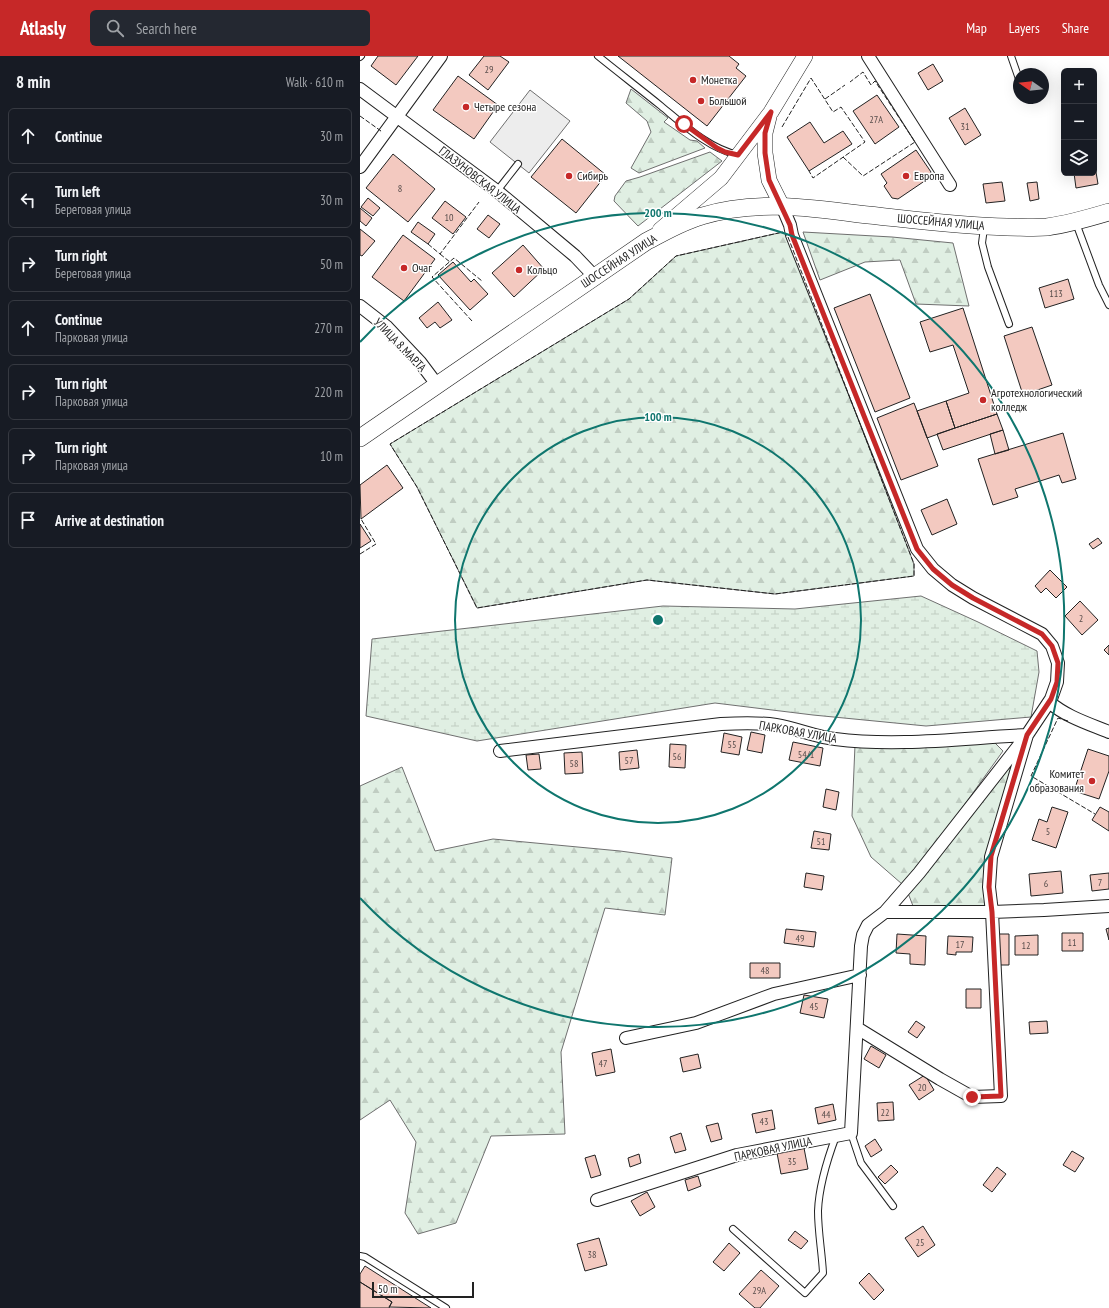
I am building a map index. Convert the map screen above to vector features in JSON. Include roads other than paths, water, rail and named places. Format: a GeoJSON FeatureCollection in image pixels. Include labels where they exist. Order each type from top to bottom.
{"type":"FeatureCollection","features":[{"type":"Feature","properties":{"kind":"main road","name":"ШОССЕЙНАЯ УЛИЦА"},"geometry":{"type":"LineString","coordinates":[[360,438],[438,386],[647,241],[683,222],[703,215],[730,209],[782,206],[810,207],[919,221],[984,226],[1046,227],[1109,212]]}},
{"type":"Feature","properties":{"kind":"street"},"geometry":{"type":"LineString","coordinates":[[360,167],[441,56]]}},
{"type":"Feature","properties":{"kind":"street"},"geometry":{"type":"LineString","coordinates":[[647,241],[721,178],[771,112],[805,56]]}},
{"type":"Feature","properties":{"kind":"street"},"geometry":{"type":"LineString","coordinates":[[868,56],[950,185]]}},
{"type":"Feature","properties":{"kind":"street","name":"ГЛАЗУНОВСКАЯ УЛИЦА"},"geometry":{"type":"LineString","coordinates":[[360,89],[497,191],[575,256],[595,277]]}},
{"type":"Feature","properties":{"kind":"street"},"geometry":{"type":"LineString","coordinates":[[771,112],[765,133],[765,153],[769,180],[790,225],[792,235],[917,549],[933,569],[952,585],[973,598],[1042,634],[1052,646],[1058,663],[1057,682],[1049,702],[1027,735],[919,873],[885,912],[868,925],[863,935],[861,946],[851,1133]]}},
{"type":"Feature","properties":{"kind":"street","name":"УЛИЦА 8 МАРТА"},"geometry":{"type":"LineString","coordinates":[[360,306],[387,327],[420,362],[438,386]]}},
{"type":"Feature","properties":{"kind":"street"},"geometry":{"type":"LineString","coordinates":[[1049,702],[1072,718],[1109,732]]}},
{"type":"Feature","properties":{"kind":"street","name":"ПАРКОВАЯ УЛИЦА"},"geometry":{"type":"LineString","coordinates":[[500,751],[721,724],[746,723],[775,725],[834,739],[874,742],[933,741],[1027,735]]}},
{"type":"Feature","properties":{"kind":"street"},"geometry":{"type":"LineString","coordinates":[[857,1028],[972,1097],[1001,1096],[992,912],[989,887],[991,856],[1027,735]]}},
{"type":"Feature","properties":{"kind":"street"},"geometry":{"type":"LineString","coordinates":[[885,912],[992,912],[1109,906]]}},
{"type":"Feature","properties":{"kind":"street"},"geometry":{"type":"LineString","coordinates":[[626,1038],[696,1023],[774,994],[860,975]]}},
{"type":"Feature","properties":{"kind":"street","name":"ПАРКОВАЯ УЛИЦА"},"geometry":{"type":"LineString","coordinates":[[597,1200],[737,1155],[851,1133]]}},
{"type":"Feature","properties":{"kind":"lane"},"geometry":{"type":"LineString","coordinates":[[598,56],[717,148],[725,152],[738,155]]}},
{"type":"Feature","properties":{"kind":"lane"},"geometry":{"type":"LineString","coordinates":[[1011,56],[1015,68]]}},
{"type":"Feature","properties":{"kind":"lane"},"geometry":{"type":"LineString","coordinates":[[497,191],[518,164]]}},
{"type":"Feature","properties":{"kind":"lane"},"geometry":{"type":"LineString","coordinates":[[1076,221],[1099,285],[1109,304]]}},
{"type":"Feature","properties":{"kind":"lane"},"geometry":{"type":"LineString","coordinates":[[984,226],[982,243],[988,267],[1009,324]]}},
{"type":"Feature","properties":{"kind":"lane"},"geometry":{"type":"LineString","coordinates":[[851,1133],[862,1163],[893,1206]]}},
{"type":"Feature","properties":{"kind":"lane"},"geometry":{"type":"LineString","coordinates":[[733,1229],[806,1293],[823,1273],[818,1211],[826,1166],[836,1136]]}},
{"type":"Feature","properties":{"kind":"lane"},"geometry":{"type":"LineString","coordinates":[[360,1256],[446,1308]]}},
{"type":"Feature","properties":{"kind":"place","name":"Монетка"},"geometry":{"type":"Point","coordinates":[693,80]}},
{"type":"Feature","properties":{"kind":"place","name":"Большой"},"geometry":{"type":"Point","coordinates":[701,101]}},
{"type":"Feature","properties":{"kind":"place","name":"Четыре сезона"},"geometry":{"type":"Point","coordinates":[466,107]}},
{"type":"Feature","properties":{"kind":"place","name":"Сибирь"},"geometry":{"type":"Point","coordinates":[569,176]}},
{"type":"Feature","properties":{"kind":"place","name":"Европа"},"geometry":{"type":"Point","coordinates":[906,176]}},
{"type":"Feature","properties":{"kind":"place","name":"Очаг"},"geometry":{"type":"Point","coordinates":[404,268]}},
{"type":"Feature","properties":{"kind":"place","name":"Кольцо"},"geometry":{"type":"Point","coordinates":[519,270]}},
{"type":"Feature","properties":{"kind":"place","name":"Агротехнологический колледж"},"geometry":{"type":"Point","coordinates":[983,400]}},
{"type":"Feature","properties":{"kind":"place","name":"Комитет образования"},"geometry":{"type":"Point","coordinates":[1092,781]}}]}
